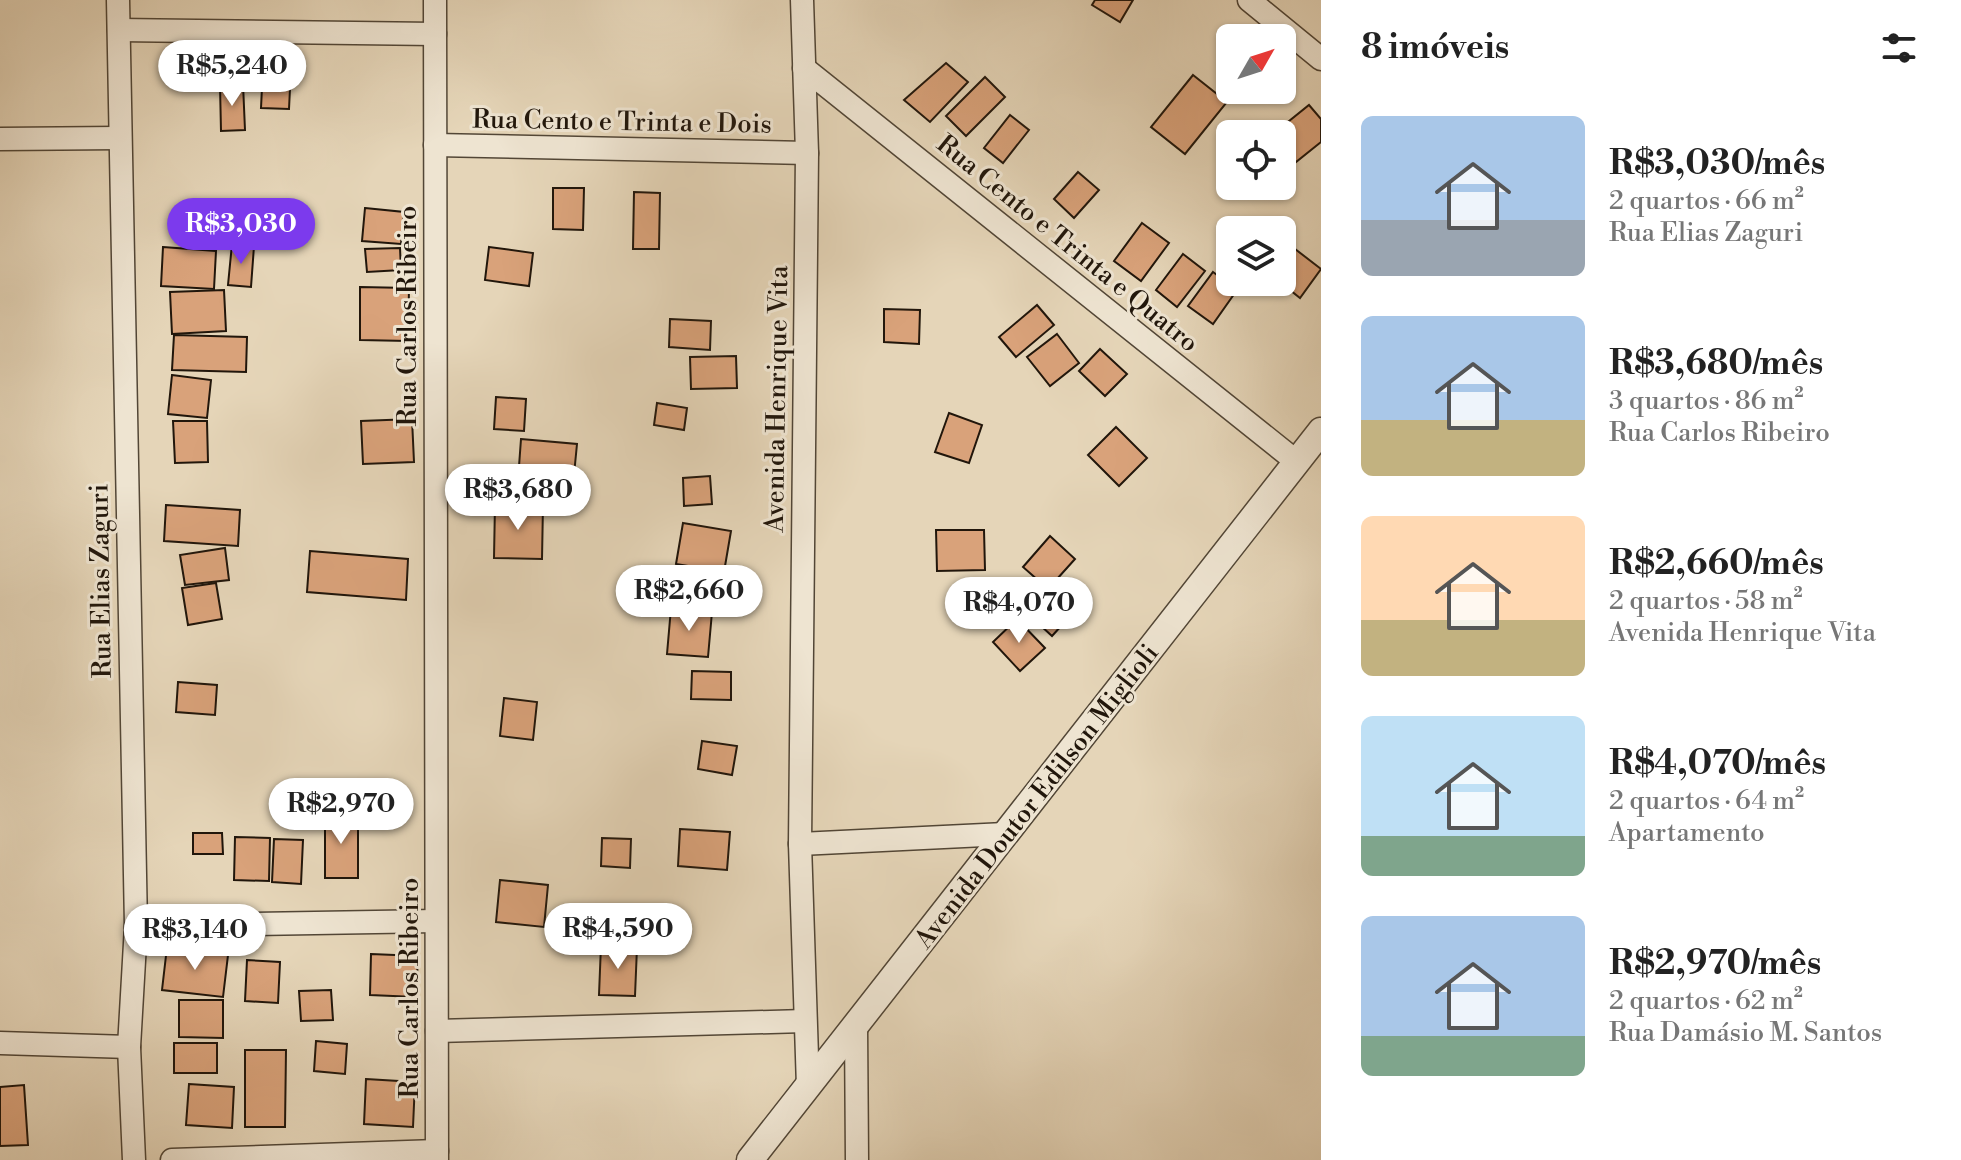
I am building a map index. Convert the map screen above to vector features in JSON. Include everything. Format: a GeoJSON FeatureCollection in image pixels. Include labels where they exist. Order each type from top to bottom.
{"type":"FeatureCollection","features":[{"type":"Feature","properties":{"kind":"street","name":"Rua Elias Zaguri"},"geometry":{"type":"LineString","coordinates":[[118,0],[136,926],[129,1047],[134,1160]]}},
{"type":"Feature","properties":{"kind":"street","name":"Rua Carlos Ribeiro"},"geometry":{"type":"LineString","coordinates":[[435,0],[437,1156]]}},
{"type":"Feature","properties":{"kind":"street","name":"Avenida Henrique Vita"},"geometry":{"type":"LineString","coordinates":[[802,0],[807,153],[800,844],[808,1087]]}},
{"type":"Feature","properties":{"kind":"street"},"geometry":{"type":"LineString","coordinates":[[1249,0],[1321,59]]}},
{"type":"Feature","properties":{"kind":"street"},"geometry":{"type":"LineString","coordinates":[[119,30],[435,34]]}},
{"type":"Feature","properties":{"kind":"street","name":"Rua Cento e Trinta e Quatro"},"geometry":{"type":"LineString","coordinates":[[804,68],[1297,462]]}},
{"type":"Feature","properties":{"kind":"street"},"geometry":{"type":"LineString","coordinates":[[0,139],[119,138]]}},
{"type":"Feature","properties":{"kind":"street","name":"Rua Cento e Trinta e Dois"},"geometry":{"type":"LineString","coordinates":[[435,145],[807,153]]}},
{"type":"Feature","properties":{"kind":"street","name":"Avenida Doutor Edilson Miglioli"},"geometry":{"type":"LineString","coordinates":[[750,1160],[1321,431]]}},
{"type":"Feature","properties":{"kind":"street"},"geometry":{"type":"LineString","coordinates":[[800,844],[1005,834]]}},
{"type":"Feature","properties":{"kind":"street"},"geometry":{"type":"LineString","coordinates":[[136,926],[436,921]]}},
{"type":"Feature","properties":{"kind":"street"},"geometry":{"type":"LineString","coordinates":[[437,1031],[805,1021]]}},
{"type":"Feature","properties":{"kind":"street"},"geometry":{"type":"LineString","coordinates":[[856,1025],[857,1160]]}},
{"type":"Feature","properties":{"kind":"street"},"geometry":{"type":"LineString","coordinates":[[0,1043],[129,1047]]}},
{"type":"Feature","properties":{"kind":"street"},"geometry":{"type":"LineString","coordinates":[[172,1160],[437,1156]]}},
{"type":"Feature","properties":{"kind":"building"},"geometry":{"type":"Polygon","coordinates":[[[1095,0],[1133,0],[1120,22],[1092,5],[1095,0]]]}},
{"type":"Feature","properties":{"kind":"building"},"geometry":{"type":"Polygon","coordinates":[[[946,63],[968,82],[930,122],[904,100],[946,63]]]}},
{"type":"Feature","properties":{"kind":"building"},"geometry":{"type":"Polygon","coordinates":[[[263,67],[291,68],[289,109],[261,108],[263,67]]]}},
{"type":"Feature","properties":{"kind":"building"},"geometry":{"type":"Polygon","coordinates":[[[1193,75],[1216,93],[1216,104],[1225,104],[1185,154],[1151,127],[1193,75]]]}},
{"type":"Feature","properties":{"kind":"building"},"geometry":{"type":"Polygon","coordinates":[[[985,77],[1005,97],[966,136],[946,116],[985,77]]]}},
{"type":"Feature","properties":{"kind":"building"},"geometry":{"type":"Polygon","coordinates":[[[243,84],[245,130],[221,131],[220,85],[243,84]]]}},
{"type":"Feature","properties":{"kind":"building"},"geometry":{"type":"Polygon","coordinates":[[[1309,105],[1321,119],[1321,142],[1296,162],[1296,120],[1290,120],[1309,105]]]}},
{"type":"Feature","properties":{"kind":"building"},"geometry":{"type":"Polygon","coordinates":[[[1010,115],[1029,130],[1003,163],[984,148],[1010,115]]]}},
{"type":"Feature","properties":{"kind":"building"},"geometry":{"type":"Polygon","coordinates":[[[1078,172],[1099,190],[1074,218],[1054,199],[1078,172]]]}},
{"type":"Feature","properties":{"kind":"building"},"geometry":{"type":"Polygon","coordinates":[[[553,188],[584,188],[583,230],[553,229],[553,188]]]}},
{"type":"Feature","properties":{"kind":"building"},"geometry":{"type":"Polygon","coordinates":[[[634,192],[660,193],[659,249],[633,249],[634,192]]]}},
{"type":"Feature","properties":{"kind":"building"},"geometry":{"type":"Polygon","coordinates":[[[365,208],[404,212],[401,244],[362,241],[365,208]]]}},
{"type":"Feature","properties":{"kind":"building"},"geometry":{"type":"Polygon","coordinates":[[[1142,223],[1169,243],[1141,281],[1114,261],[1142,223]]]}},
{"type":"Feature","properties":{"kind":"building"},"geometry":{"type":"Polygon","coordinates":[[[232,244],[254,246],[251,287],[228,285],[232,244]]]}},
{"type":"Feature","properties":{"kind":"building"},"geometry":{"type":"Polygon","coordinates":[[[163,247],[216,251],[214,289],[161,286],[163,247]]]}},
{"type":"Feature","properties":{"kind":"building"},"geometry":{"type":"Polygon","coordinates":[[[489,247],[533,253],[529,286],[485,280],[489,247]]]}},
{"type":"Feature","properties":{"kind":"building"},"geometry":{"type":"Polygon","coordinates":[[[400,248],[401,270],[367,272],[365,249],[400,248]]]}},
{"type":"Feature","properties":{"kind":"building"},"geometry":{"type":"Polygon","coordinates":[[[1296,250],[1321,269],[1300,298],[1296,295],[1296,250]]]}},
{"type":"Feature","properties":{"kind":"building"},"geometry":{"type":"Polygon","coordinates":[[[1183,254],[1205,271],[1177,307],[1156,290],[1183,254]]]}},
{"type":"Feature","properties":{"kind":"building"},"geometry":{"type":"Polygon","coordinates":[[[1213,272],[1216,274],[1216,296],[1233,296],[1213,324],[1188,306],[1213,272]]]}},
{"type":"Feature","properties":{"kind":"building"},"geometry":{"type":"Polygon","coordinates":[[[360,287],[409,288],[408,341],[360,340],[360,287]]]}},
{"type":"Feature","properties":{"kind":"building"},"geometry":{"type":"Polygon","coordinates":[[[224,290],[226,331],[172,334],[170,292],[224,290]]]}},
{"type":"Feature","properties":{"kind":"building"},"geometry":{"type":"Polygon","coordinates":[[[1037,305],[1054,325],[1016,357],[999,337],[1037,305]]]}},
{"type":"Feature","properties":{"kind":"building"},"geometry":{"type":"Polygon","coordinates":[[[884,309],[920,310],[919,344],[884,342],[884,309]]]}},
{"type":"Feature","properties":{"kind":"building"},"geometry":{"type":"Polygon","coordinates":[[[670,319],[711,321],[710,350],[669,347],[670,319]]]}},
{"type":"Feature","properties":{"kind":"building"},"geometry":{"type":"Polygon","coordinates":[[[1057,334],[1079,363],[1050,386],[1027,357],[1057,334]]]}},
{"type":"Feature","properties":{"kind":"building"},"geometry":{"type":"Polygon","coordinates":[[[174,335],[247,337],[246,372],[172,370],[174,335]]]}},
{"type":"Feature","properties":{"kind":"building"},"geometry":{"type":"Polygon","coordinates":[[[1100,349],[1127,374],[1105,396],[1079,371],[1100,349]]]}},
{"type":"Feature","properties":{"kind":"building"},"geometry":{"type":"Polygon","coordinates":[[[736,356],[737,388],[691,389],[690,357],[736,356]]]}},
{"type":"Feature","properties":{"kind":"building"},"geometry":{"type":"Polygon","coordinates":[[[172,375],[211,380],[207,418],[168,414],[172,375]]]}},
{"type":"Feature","properties":{"kind":"building"},"geometry":{"type":"Polygon","coordinates":[[[496,397],[526,399],[524,431],[494,429],[496,397]]]}},
{"type":"Feature","properties":{"kind":"building"},"geometry":{"type":"Polygon","coordinates":[[[657,403],[687,408],[684,430],[654,425],[657,403]]]}},
{"type":"Feature","properties":{"kind":"building"},"geometry":{"type":"Polygon","coordinates":[[[949,413],[982,425],[969,463],[935,452],[949,413]]]}},
{"type":"Feature","properties":{"kind":"building"},"geometry":{"type":"Polygon","coordinates":[[[412,419],[414,462],[363,464],[361,421],[412,419]]]}},
{"type":"Feature","properties":{"kind":"building"},"geometry":{"type":"Polygon","coordinates":[[[173,421],[207,421],[208,462],[175,463],[173,421]]]}},
{"type":"Feature","properties":{"kind":"building"},"geometry":{"type":"Polygon","coordinates":[[[1116,427],[1147,458],[1119,486],[1088,455],[1116,427]]]}},
{"type":"Feature","properties":{"kind":"building"},"geometry":{"type":"Polygon","coordinates":[[[521,439],[577,444],[573,485],[518,480],[521,439]]]}},
{"type":"Feature","properties":{"kind":"building"},"geometry":{"type":"Polygon","coordinates":[[[710,476],[712,504],[684,506],[683,478],[710,476]]]}},
{"type":"Feature","properties":{"kind":"building"},"geometry":{"type":"Polygon","coordinates":[[[495,504],[543,505],[542,559],[494,558],[495,504]]]}},
{"type":"Feature","properties":{"kind":"building"},"geometry":{"type":"Polygon","coordinates":[[[166,505],[240,510],[238,546],[164,541],[166,505]]]}},
{"type":"Feature","properties":{"kind":"building"},"geometry":{"type":"Polygon","coordinates":[[[683,523],[731,531],[724,572],[676,564],[683,523]]]}},
{"type":"Feature","properties":{"kind":"building"},"geometry":{"type":"Polygon","coordinates":[[[936,530],[984,530],[985,570],[937,571],[936,530]]]}},
{"type":"Feature","properties":{"kind":"building"},"geometry":{"type":"Polygon","coordinates":[[[1050,536],[1075,559],[1048,589],[1023,567],[1050,536]]]}},
{"type":"Feature","properties":{"kind":"building"},"geometry":{"type":"Polygon","coordinates":[[[225,548],[229,580],[185,585],[180,555],[225,548]]]}},
{"type":"Feature","properties":{"kind":"building"},"geometry":{"type":"Polygon","coordinates":[[[310,551],[408,559],[406,600],[307,592],[310,551]]]}},
{"type":"Feature","properties":{"kind":"building"},"geometry":{"type":"Polygon","coordinates":[[[216,583],[222,619],[188,625],[182,588],[216,583]]]}},
{"type":"Feature","properties":{"kind":"building"},"geometry":{"type":"Polygon","coordinates":[[[1048,592],[1072,614],[1052,636],[1028,614],[1048,592]]]}},
{"type":"Feature","properties":{"kind":"building"},"geometry":{"type":"Polygon","coordinates":[[[671,608],[712,612],[708,657],[667,654],[671,608]]]}},
{"type":"Feature","properties":{"kind":"building"},"geometry":{"type":"Polygon","coordinates":[[[1017,619],[1045,648],[1020,671],[993,642],[1017,619]]]}},
{"type":"Feature","properties":{"kind":"building"},"geometry":{"type":"Polygon","coordinates":[[[692,671],[731,672],[731,700],[691,699],[692,671]]]}},
{"type":"Feature","properties":{"kind":"building"},"geometry":{"type":"Polygon","coordinates":[[[178,682],[217,685],[215,715],[176,712],[178,682]]]}},
{"type":"Feature","properties":{"kind":"building"},"geometry":{"type":"Polygon","coordinates":[[[504,698],[537,702],[533,740],[500,736],[504,698]]]}},
{"type":"Feature","properties":{"kind":"building"},"geometry":{"type":"Polygon","coordinates":[[[702,741],[737,746],[732,775],[698,769],[702,741]]]}},
{"type":"Feature","properties":{"kind":"building"},"geometry":{"type":"Polygon","coordinates":[[[325,813],[358,814],[358,878],[325,878],[325,813]]]}},
{"type":"Feature","properties":{"kind":"building"},"geometry":{"type":"Polygon","coordinates":[[[680,829],[730,832],[727,870],[678,866],[680,829]]]}},
{"type":"Feature","properties":{"kind":"building"},"geometry":{"type":"Polygon","coordinates":[[[193,833],[222,833],[223,854],[193,854],[193,833]]]}},
{"type":"Feature","properties":{"kind":"building"},"geometry":{"type":"Polygon","coordinates":[[[235,837],[270,838],[269,881],[234,880],[235,837]]]}},
{"type":"Feature","properties":{"kind":"building"},"geometry":{"type":"Polygon","coordinates":[[[602,838],[631,839],[630,868],[601,866],[602,838]]]}},
{"type":"Feature","properties":{"kind":"building"},"geometry":{"type":"Polygon","coordinates":[[[274,839],[303,840],[301,884],[272,882],[274,839]]]}},
{"type":"Feature","properties":{"kind":"building"},"geometry":{"type":"Polygon","coordinates":[[[500,880],[548,885],[544,927],[496,922],[500,880]]]}},
{"type":"Feature","properties":{"kind":"building"},"geometry":{"type":"Polygon","coordinates":[[[601,945],[637,947],[635,996],[599,995],[601,945]]]}},
{"type":"Feature","properties":{"kind":"building"},"geometry":{"type":"Polygon","coordinates":[[[167,947],[228,955],[223,997],[162,990],[167,947]]]}},
{"type":"Feature","properties":{"kind":"building"},"geometry":{"type":"Polygon","coordinates":[[[371,954],[418,956],[416,997],[370,995],[371,954]]]}},
{"type":"Feature","properties":{"kind":"building"},"geometry":{"type":"Polygon","coordinates":[[[247,960],[280,962],[278,1003],[245,1001],[247,960]]]}},
{"type":"Feature","properties":{"kind":"building"},"geometry":{"type":"Polygon","coordinates":[[[331,990],[333,1020],[301,1021],[299,991],[331,990]]]}},
{"type":"Feature","properties":{"kind":"building"},"geometry":{"type":"Polygon","coordinates":[[[179,1000],[223,1000],[223,1038],[179,1037],[179,1000]]]}},
{"type":"Feature","properties":{"kind":"building"},"geometry":{"type":"Polygon","coordinates":[[[316,1041],[347,1044],[345,1074],[314,1071],[316,1041]]]}},
{"type":"Feature","properties":{"kind":"building"},"geometry":{"type":"Polygon","coordinates":[[[174,1043],[217,1043],[217,1073],[174,1073],[174,1043]]]}},
{"type":"Feature","properties":{"kind":"building"},"geometry":{"type":"Polygon","coordinates":[[[245,1050],[286,1050],[285,1127],[245,1127],[245,1050]]]}},
{"type":"Feature","properties":{"kind":"building"},"geometry":{"type":"Polygon","coordinates":[[[366,1079],[415,1082],[413,1127],[364,1124],[366,1079]]]}},
{"type":"Feature","properties":{"kind":"building"},"geometry":{"type":"Polygon","coordinates":[[[189,1084],[234,1087],[232,1128],[186,1125],[189,1084]]]}},
{"type":"Feature","properties":{"kind":"building"},"geometry":{"type":"Polygon","coordinates":[[[24,1085],[28,1145],[0,1146],[0,1087],[24,1085]]]}}]}
